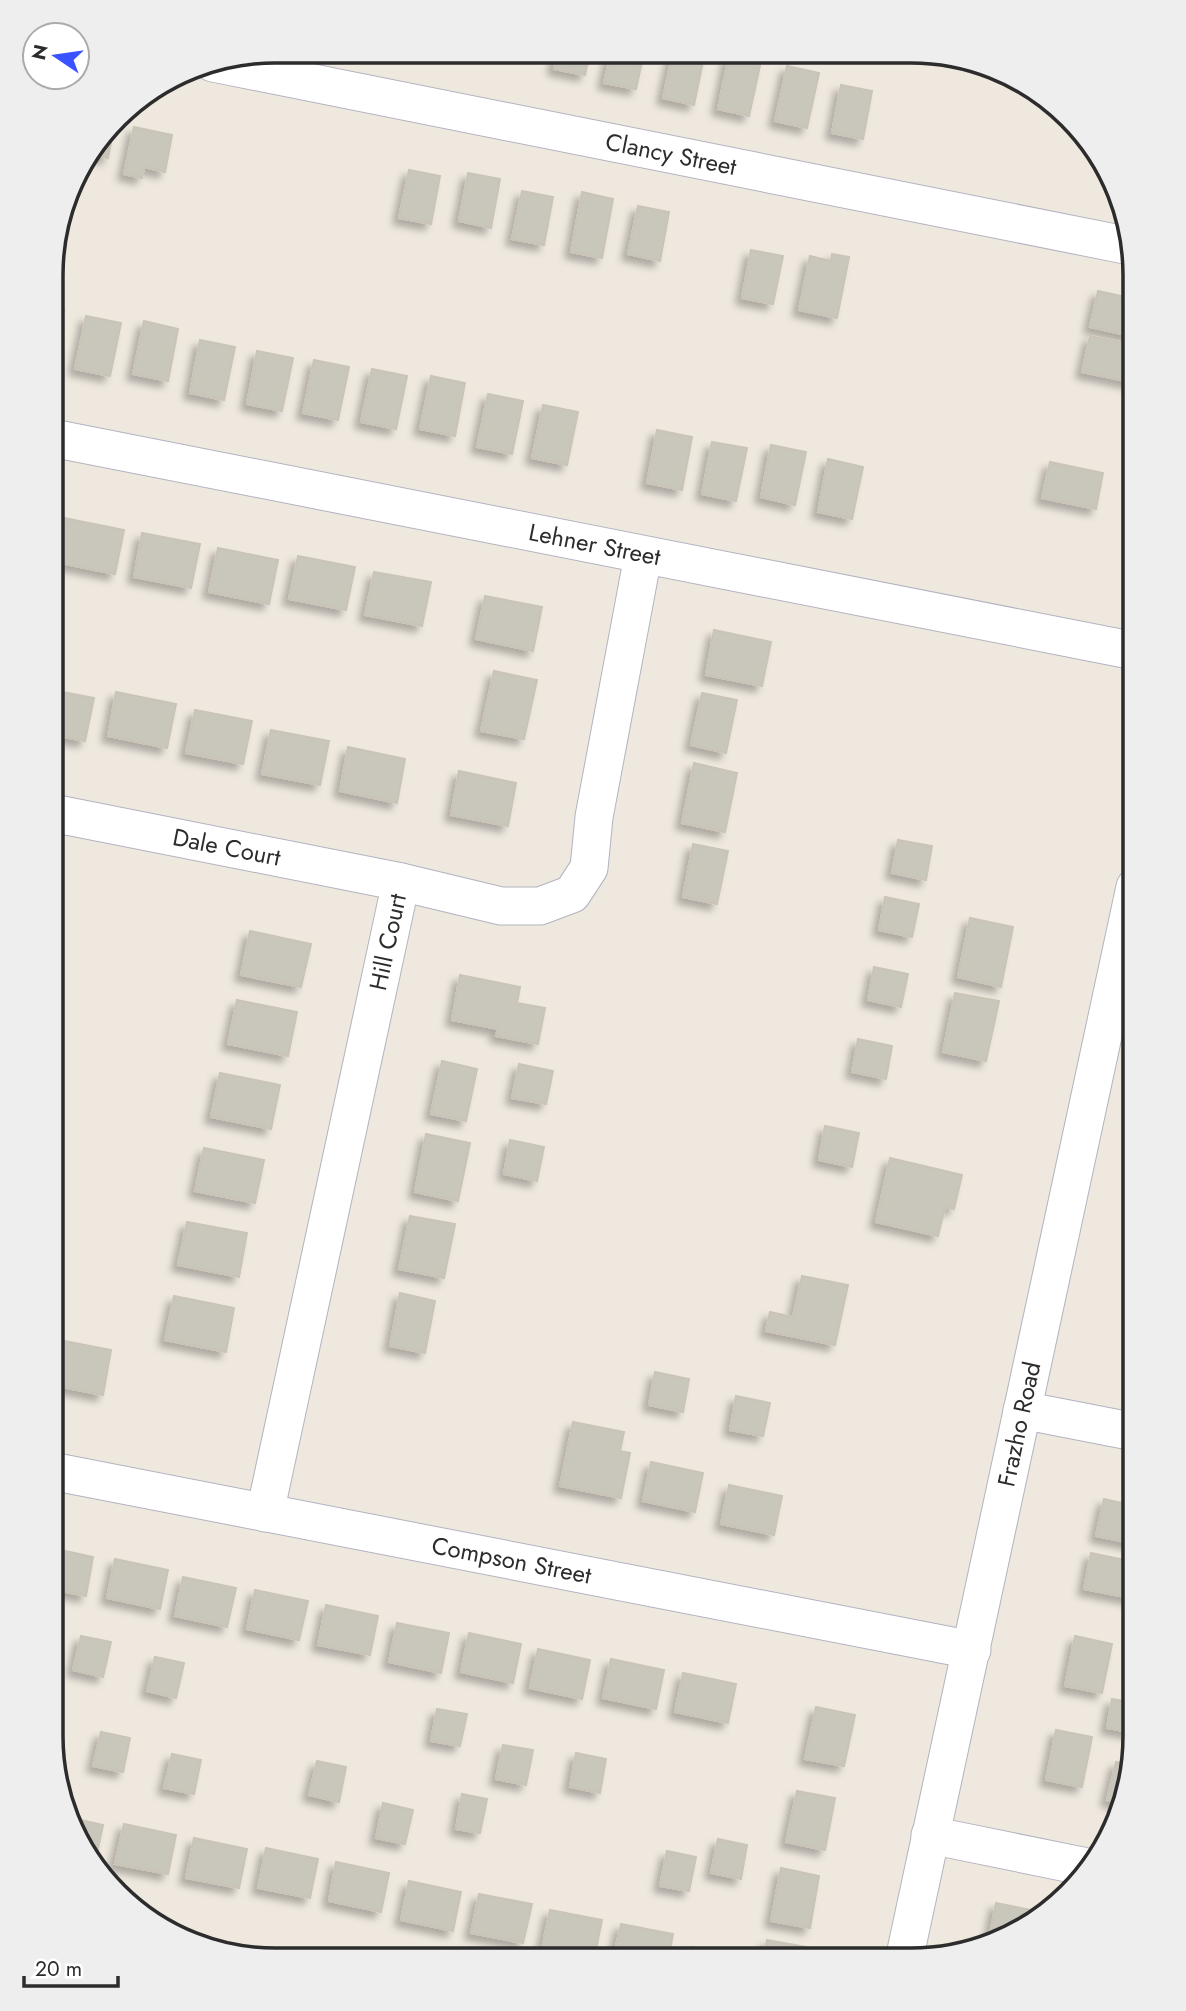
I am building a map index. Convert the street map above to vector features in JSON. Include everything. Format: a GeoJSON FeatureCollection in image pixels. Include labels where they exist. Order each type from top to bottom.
{"type":"FeatureCollection","features":[{"type":"Feature","properties":{"kind":"street","name":"Clancy Street"},"geometry":{"type":"LineString","coordinates":[[234,67],[1120,244]]}},
{"type":"Feature","properties":{"kind":"street","name":"Lehner Street"},"geometry":{"type":"LineString","coordinates":[[63,440],[1123,649]]}},
{"type":"Feature","properties":{"kind":"street","name":"Hill Court"},"geometry":{"type":"LineString","coordinates":[[265,1513],[401,882],[501,906],[540,906],[572,894],[589,868],[594,817],[643,556]]}},
{"type":"Feature","properties":{"kind":"street","name":"Dale Court"},"geometry":{"type":"LineString","coordinates":[[63,815],[401,882]]}},
{"type":"Feature","properties":{"kind":"street","name":"Frazho Road"},"geometry":{"type":"LineString","coordinates":[[906,1948],[1022,1410],[1120,1022],[1123,995]]}},
{"type":"Feature","properties":{"kind":"street"},"geometry":{"type":"LineString","coordinates":[[1022,1410],[1123,1430]]}},
{"type":"Feature","properties":{"kind":"street","name":"Compson Street"},"geometry":{"type":"LineString","coordinates":[[63,1473],[972,1650]]}},
{"type":"Feature","properties":{"kind":"street"},"geometry":{"type":"LineString","coordinates":[[930,1835],[1079,1865]]}},
{"type":"Feature","properties":{"kind":"building"},"geometry":{"type":"Polygon","coordinates":[[[555,63],[588,63],[585,75],[554,69],[555,63]]]}},
{"type":"Feature","properties":{"kind":"building"},"geometry":{"type":"Polygon","coordinates":[[[609,63],[642,63],[636,89],[604,83],[609,63]]]}},
{"type":"Feature","properties":{"kind":"building"},"geometry":{"type":"Polygon","coordinates":[[[671,63],[703,63],[694,105],[663,98],[671,63]]]}},
{"type":"Feature","properties":{"kind":"building"},"geometry":{"type":"Polygon","coordinates":[[[727,63],[761,63],[749,116],[718,109],[727,63]]]}},
{"type":"Feature","properties":{"kind":"building"},"geometry":{"type":"Polygon","coordinates":[[[787,66],[819,73],[807,128],[775,121],[787,66]]]}},
{"type":"Feature","properties":{"kind":"building"},"geometry":{"type":"Polygon","coordinates":[[[841,85],[872,91],[863,139],[832,133],[841,85]]]}},
{"type":"Feature","properties":{"kind":"building"},"geometry":{"type":"Polygon","coordinates":[[[134,127],[172,135],[165,172],[144,167],[142,178],[124,174],[134,127]]]}},
{"type":"Feature","properties":{"kind":"building"},"geometry":{"type":"Polygon","coordinates":[[[111,141],[108,158],[100,156],[111,141]]]}},
{"type":"Feature","properties":{"kind":"building"},"geometry":{"type":"Polygon","coordinates":[[[409,170],[440,176],[431,224],[399,218],[409,170]]]}},
{"type":"Feature","properties":{"kind":"building"},"geometry":{"type":"Polygon","coordinates":[[[468,173],[500,179],[491,228],[459,221],[468,173]]]}},
{"type":"Feature","properties":{"kind":"building"},"geometry":{"type":"Polygon","coordinates":[[[522,191],[553,197],[544,245],[512,239],[522,191]]]}},
{"type":"Feature","properties":{"kind":"building"},"geometry":{"type":"Polygon","coordinates":[[[582,192],[613,199],[602,258],[571,252],[582,192]]]}},
{"type":"Feature","properties":{"kind":"building"},"geometry":{"type":"Polygon","coordinates":[[[638,206],[669,212],[660,261],[628,254],[638,206]]]}},
{"type":"Feature","properties":{"kind":"building"},"geometry":{"type":"Polygon","coordinates":[[[751,250],[783,256],[773,304],[742,298],[751,250]]]}},
{"type":"Feature","properties":{"kind":"building"},"geometry":{"type":"Polygon","coordinates":[[[832,254],[849,257],[837,318],[799,310],[810,256],[831,261],[832,254]]]}},
{"type":"Feature","properties":{"kind":"building"},"geometry":{"type":"Polygon","coordinates":[[[1098,291],[1123,296],[1123,334],[1090,327],[1098,291]]]}},
{"type":"Feature","properties":{"kind":"building"},"geometry":{"type":"Polygon","coordinates":[[[86,316],[121,323],[110,376],[75,369],[86,316]]]}},
{"type":"Feature","properties":{"kind":"building"},"geometry":{"type":"Polygon","coordinates":[[[144,321],[178,329],[168,381],[133,374],[144,321]]]}},
{"type":"Feature","properties":{"kind":"building"},"geometry":{"type":"Polygon","coordinates":[[[1090,336],[1123,343],[1123,381],[1082,372],[1090,336]]]}},
{"type":"Feature","properties":{"kind":"building"},"geometry":{"type":"Polygon","coordinates":[[[200,340],[235,347],[224,400],[190,393],[200,340]]]}},
{"type":"Feature","properties":{"kind":"building"},"geometry":{"type":"Polygon","coordinates":[[[257,351],[293,358],[282,411],[247,404],[257,351]]]}},
{"type":"Feature","properties":{"kind":"building"},"geometry":{"type":"Polygon","coordinates":[[[314,360],[349,367],[338,420],[303,413],[314,360]]]}},
{"type":"Feature","properties":{"kind":"building"},"geometry":{"type":"Polygon","coordinates":[[[372,369],[407,376],[396,429],[361,422],[372,369]]]}},
{"type":"Feature","properties":{"kind":"building"},"geometry":{"type":"Polygon","coordinates":[[[431,376],[465,383],[455,436],[420,429],[431,376]]]}},
{"type":"Feature","properties":{"kind":"building"},"geometry":{"type":"Polygon","coordinates":[[[488,394],[523,401],[512,454],[477,447],[488,394]]]}},
{"type":"Feature","properties":{"kind":"building"},"geometry":{"type":"Polygon","coordinates":[[[543,405],[578,412],[567,465],[532,458],[543,405]]]}},
{"type":"Feature","properties":{"kind":"building"},"geometry":{"type":"Polygon","coordinates":[[[657,430],[692,437],[682,490],[647,483],[657,430]]]}},
{"type":"Feature","properties":{"kind":"building"},"geometry":{"type":"Polygon","coordinates":[[[712,442],[747,448],[736,501],[702,494],[712,442]]]}},
{"type":"Feature","properties":{"kind":"building"},"geometry":{"type":"Polygon","coordinates":[[[771,445],[806,452],[795,505],[761,497],[771,445]]]}},
{"type":"Feature","properties":{"kind":"building"},"geometry":{"type":"Polygon","coordinates":[[[828,459],[863,467],[852,519],[818,512],[828,459]]]}},
{"type":"Feature","properties":{"kind":"building"},"geometry":{"type":"Polygon","coordinates":[[[1050,462],[1103,473],[1096,509],[1042,498],[1050,462]]]}},
{"type":"Feature","properties":{"kind":"building"},"geometry":{"type":"Polygon","coordinates":[[[64,518],[124,530],[115,574],[63,564],[64,518]]]}},
{"type":"Feature","properties":{"kind":"building"},"geometry":{"type":"Polygon","coordinates":[[[142,533],[200,544],[191,588],[134,577],[142,533]]]}},
{"type":"Feature","properties":{"kind":"building"},"geometry":{"type":"Polygon","coordinates":[[[218,548],[278,560],[269,604],[209,592],[218,548]]]}},
{"type":"Feature","properties":{"kind":"building"},"geometry":{"type":"Polygon","coordinates":[[[298,556],[355,567],[346,610],[289,599],[298,556]]]}},
{"type":"Feature","properties":{"kind":"building"},"geometry":{"type":"Polygon","coordinates":[[[374,572],[431,582],[422,626],[365,615],[374,572]]]}},
{"type":"Feature","properties":{"kind":"building"},"geometry":{"type":"Polygon","coordinates":[[[485,596],[542,607],[533,651],[476,639],[485,596]]]}},
{"type":"Feature","properties":{"kind":"building"},"geometry":{"type":"Polygon","coordinates":[[[714,630],[771,642],[762,686],[706,675],[714,630]]]}},
{"type":"Feature","properties":{"kind":"building"},"geometry":{"type":"Polygon","coordinates":[[[494,671],[537,680],[524,739],[481,731],[494,671]]]}},
{"type":"Feature","properties":{"kind":"building"},"geometry":{"type":"Polygon","coordinates":[[[63,692],[94,698],[85,741],[63,737],[63,692]]]}},
{"type":"Feature","properties":{"kind":"building"},"geometry":{"type":"Polygon","coordinates":[[[116,692],[176,704],[167,748],[108,736],[116,692]]]}},
{"type":"Feature","properties":{"kind":"building"},"geometry":{"type":"Polygon","coordinates":[[[702,693],[737,700],[726,753],[691,745],[702,693]]]}},
{"type":"Feature","properties":{"kind":"building"},"geometry":{"type":"Polygon","coordinates":[[[195,710],[252,721],[243,764],[186,753],[195,710]]]}},
{"type":"Feature","properties":{"kind":"building"},"geometry":{"type":"Polygon","coordinates":[[[271,730],[329,741],[320,785],[262,774],[271,730]]]}},
{"type":"Feature","properties":{"kind":"building"},"geometry":{"type":"Polygon","coordinates":[[[348,747],[405,759],[397,803],[340,791],[348,747]]]}},
{"type":"Feature","properties":{"kind":"building"},"geometry":{"type":"Polygon","coordinates":[[[694,763],[737,773],[725,832],[682,823],[694,763]]]}},
{"type":"Feature","properties":{"kind":"building"},"geometry":{"type":"Polygon","coordinates":[[[459,771],[516,783],[508,826],[451,815],[459,771]]]}},
{"type":"Feature","properties":{"kind":"building"},"geometry":{"type":"Polygon","coordinates":[[[898,840],[932,846],[926,880],[892,873],[898,840]]]}},
{"type":"Feature","properties":{"kind":"building"},"geometry":{"type":"Polygon","coordinates":[[[693,844],[728,851],[717,904],[683,897],[693,844]]]}},
{"type":"Feature","properties":{"kind":"building"},"geometry":{"type":"Polygon","coordinates":[[[885,897],[919,904],[912,937],[879,930],[885,897]]]}},
{"type":"Feature","properties":{"kind":"building"},"geometry":{"type":"Polygon","coordinates":[[[970,918],[1013,927],[1001,987],[958,977],[970,918]]]}},
{"type":"Feature","properties":{"kind":"building"},"geometry":{"type":"Polygon","coordinates":[[[250,931],[311,944],[301,987],[241,975],[250,931]]]}},
{"type":"Feature","properties":{"kind":"building"},"geometry":{"type":"Polygon","coordinates":[[[874,967],[908,974],[901,1007],[868,1000],[874,967]]]}},
{"type":"Feature","properties":{"kind":"building"},"geometry":{"type":"Polygon","coordinates":[[[460,975],[520,987],[517,1003],[545,1008],[538,1044],[496,1036],[498,1029],[452,1020],[460,975]]]}},
{"type":"Feature","properties":{"kind":"building"},"geometry":{"type":"Polygon","coordinates":[[[955,993],[999,1001],[986,1061],[943,1052],[955,993]]]}},
{"type":"Feature","properties":{"kind":"building"},"geometry":{"type":"Polygon","coordinates":[[[237,1000],[297,1012],[288,1056],[228,1044],[237,1000]]]}},
{"type":"Feature","properties":{"kind":"building"},"geometry":{"type":"Polygon","coordinates":[[[858,1039],[892,1046],[886,1079],[852,1072],[858,1039]]]}},
{"type":"Feature","properties":{"kind":"building"},"geometry":{"type":"Polygon","coordinates":[[[442,1061],[477,1069],[466,1121],[431,1114],[442,1061]]]}},
{"type":"Feature","properties":{"kind":"building"},"geometry":{"type":"Polygon","coordinates":[[[519,1064],[553,1071],[546,1104],[512,1098],[519,1064]]]}},
{"type":"Feature","properties":{"kind":"building"},"geometry":{"type":"Polygon","coordinates":[[[220,1073],[280,1085],[271,1129],[211,1117],[220,1073]]]}},
{"type":"Feature","properties":{"kind":"building"},"geometry":{"type":"Polygon","coordinates":[[[825,1126],[859,1133],[852,1167],[819,1160],[825,1126]]]}},
{"type":"Feature","properties":{"kind":"building"},"geometry":{"type":"Polygon","coordinates":[[[426,1134],[470,1143],[458,1201],[415,1192],[426,1134]]]}},
{"type":"Feature","properties":{"kind":"building"},"geometry":{"type":"Polygon","coordinates":[[[510,1140],[544,1147],[537,1181],[504,1174],[510,1140]]]}},
{"type":"Feature","properties":{"kind":"building"},"geometry":{"type":"Polygon","coordinates":[[[204,1148],[264,1160],[255,1203],[195,1191],[204,1148]]]}},
{"type":"Feature","properties":{"kind":"building"},"geometry":{"type":"Polygon","coordinates":[[[890,1158],[962,1175],[954,1209],[945,1207],[938,1236],[876,1222],[890,1158]]]}},
{"type":"Feature","properties":{"kind":"building"},"geometry":{"type":"Polygon","coordinates":[[[410,1216],[455,1224],[444,1278],[399,1269],[410,1216]]]}},
{"type":"Feature","properties":{"kind":"building"},"geometry":{"type":"Polygon","coordinates":[[[187,1222],[247,1233],[239,1277],[178,1265],[187,1222]]]}},
{"type":"Feature","properties":{"kind":"building"},"geometry":{"type":"Polygon","coordinates":[[[802,1276],[848,1285],[835,1345],[766,1331],[770,1312],[793,1317],[802,1276]]]}},
{"type":"Feature","properties":{"kind":"building"},"geometry":{"type":"Polygon","coordinates":[[[400,1293],[435,1301],[425,1353],[390,1346],[400,1293]]]}},
{"type":"Feature","properties":{"kind":"building"},"geometry":{"type":"Polygon","coordinates":[[[174,1296],[234,1308],[226,1352],[165,1340],[174,1296]]]}},
{"type":"Feature","properties":{"kind":"building"},"geometry":{"type":"Polygon","coordinates":[[[63,1341],[111,1350],[103,1395],[63,1387],[63,1341]]]}},
{"type":"Feature","properties":{"kind":"building"},"geometry":{"type":"Polygon","coordinates":[[[655,1372],[689,1379],[683,1412],[649,1405],[655,1372]]]}},
{"type":"Feature","properties":{"kind":"building"},"geometry":{"type":"Polygon","coordinates":[[[736,1396],[770,1403],[763,1436],[730,1430],[736,1396]]]}},
{"type":"Feature","properties":{"kind":"building"},"geometry":{"type":"Polygon","coordinates":[[[573,1422],[624,1432],[620,1451],[630,1453],[621,1498],[560,1486],[573,1422]]]}},
{"type":"Feature","properties":{"kind":"building"},"geometry":{"type":"Polygon","coordinates":[[[651,1462],[703,1473],[695,1512],[643,1501],[651,1462]]]}},
{"type":"Feature","properties":{"kind":"building"},"geometry":{"type":"Polygon","coordinates":[[[729,1485],[782,1496],[774,1535],[721,1524],[729,1485]]]}},
{"type":"Feature","properties":{"kind":"building"},"geometry":{"type":"Polygon","coordinates":[[[1104,1499],[1123,1503],[1123,1542],[1096,1536],[1104,1499]]]}},
{"type":"Feature","properties":{"kind":"building"},"geometry":{"type":"Polygon","coordinates":[[[63,1551],[93,1557],[86,1596],[63,1591],[63,1551]]]}},
{"type":"Feature","properties":{"kind":"building"},"geometry":{"type":"Polygon","coordinates":[[[1091,1553],[1123,1560],[1123,1597],[1084,1589],[1091,1553]]]}},
{"type":"Feature","properties":{"kind":"building"},"geometry":{"type":"Polygon","coordinates":[[[115,1559],[168,1570],[160,1609],[107,1598],[115,1559]]]}},
{"type":"Feature","properties":{"kind":"building"},"geometry":{"type":"Polygon","coordinates":[[[183,1577],[236,1588],[227,1627],[175,1616],[183,1577]]]}},
{"type":"Feature","properties":{"kind":"building"},"geometry":{"type":"Polygon","coordinates":[[[255,1590],[308,1601],[299,1640],[247,1629],[255,1590]]]}},
{"type":"Feature","properties":{"kind":"building"},"geometry":{"type":"Polygon","coordinates":[[[326,1605],[378,1616],[370,1655],[318,1645],[326,1605]]]}},
{"type":"Feature","properties":{"kind":"building"},"geometry":{"type":"Polygon","coordinates":[[[397,1623],[449,1633],[441,1673],[389,1662],[397,1623]]]}},
{"type":"Feature","properties":{"kind":"building"},"geometry":{"type":"Polygon","coordinates":[[[469,1633],[521,1644],[513,1683],[461,1672],[469,1633]]]}},
{"type":"Feature","properties":{"kind":"building"},"geometry":{"type":"Polygon","coordinates":[[[81,1636],[111,1642],[103,1677],[73,1670],[81,1636]]]}},
{"type":"Feature","properties":{"kind":"building"},"geometry":{"type":"Polygon","coordinates":[[[1075,1636],[1112,1644],[1102,1693],[1065,1686],[1075,1636]]]}},
{"type":"Feature","properties":{"kind":"building"},"geometry":{"type":"Polygon","coordinates":[[[538,1649],[590,1660],[582,1699],[530,1688],[538,1649]]]}},
{"type":"Feature","properties":{"kind":"building"},"geometry":{"type":"Polygon","coordinates":[[[155,1657],[184,1663],[176,1698],[147,1691],[155,1657]]]}},
{"type":"Feature","properties":{"kind":"building"},"geometry":{"type":"Polygon","coordinates":[[[611,1659],[664,1670],[656,1709],[603,1698],[611,1659]]]}},
{"type":"Feature","properties":{"kind":"building"},"geometry":{"type":"Polygon","coordinates":[[[683,1673],[736,1684],[728,1723],[675,1712],[683,1673]]]}},
{"type":"Feature","properties":{"kind":"building"},"geometry":{"type":"Polygon","coordinates":[[[1112,1699],[1123,1701],[1123,1731],[1107,1728],[1112,1699]]]}},
{"type":"Feature","properties":{"kind":"building"},"geometry":{"type":"Polygon","coordinates":[[[816,1707],[855,1715],[844,1766],[805,1759],[816,1707]]]}},
{"type":"Feature","properties":{"kind":"building"},"geometry":{"type":"Polygon","coordinates":[[[437,1709],[467,1714],[460,1746],[431,1741],[437,1709]]]}},
{"type":"Feature","properties":{"kind":"building"},"geometry":{"type":"Polygon","coordinates":[[[1056,1730],[1092,1737],[1082,1787],[1046,1780],[1056,1730]]]}},
{"type":"Feature","properties":{"kind":"building"},"geometry":{"type":"Polygon","coordinates":[[[101,1732],[130,1738],[123,1772],[93,1766],[101,1732]]]}},
{"type":"Feature","properties":{"kind":"building"},"geometry":{"type":"Polygon","coordinates":[[[503,1745],[533,1750],[526,1785],[496,1779],[503,1745]]]}},
{"type":"Feature","properties":{"kind":"building"},"geometry":{"type":"Polygon","coordinates":[[[576,1753],[606,1759],[600,1793],[570,1787],[576,1753]]]}},
{"type":"Feature","properties":{"kind":"building"},"geometry":{"type":"Polygon","coordinates":[[[172,1754],[201,1760],[194,1794],[164,1788],[172,1754]]]}},
{"type":"Feature","properties":{"kind":"building"},"geometry":{"type":"Polygon","coordinates":[[[317,1761],[346,1767],[339,1802],[309,1795],[317,1761]]]}},
{"type":"Feature","properties":{"kind":"building"},"geometry":{"type":"Polygon","coordinates":[[[1116,1762],[1121,1763],[1113,1802],[1107,1800],[1116,1762]]]}},
{"type":"Feature","properties":{"kind":"building"},"geometry":{"type":"Polygon","coordinates":[[[797,1791],[835,1798],[825,1850],[786,1842],[797,1791]]]}},
{"type":"Feature","properties":{"kind":"building"},"geometry":{"type":"Polygon","coordinates":[[[462,1794],[487,1799],[480,1833],[456,1829],[462,1794]]]}},
{"type":"Feature","properties":{"kind":"building"},"geometry":{"type":"Polygon","coordinates":[[[383,1803],[413,1810],[405,1844],[376,1838],[383,1803]]]}},
{"type":"Feature","properties":{"kind":"building"},"geometry":{"type":"Polygon","coordinates":[[[80,1820],[103,1825],[97,1851],[80,1820]]]}},
{"type":"Feature","properties":{"kind":"building"},"geometry":{"type":"Polygon","coordinates":[[[124,1824],[176,1835],[168,1874],[115,1864],[124,1824]]]}},
{"type":"Feature","properties":{"kind":"building"},"geometry":{"type":"Polygon","coordinates":[[[194,1838],[247,1849],[239,1888],[186,1878],[194,1838]]]}},
{"type":"Feature","properties":{"kind":"building"},"geometry":{"type":"Polygon","coordinates":[[[718,1839],[747,1845],[741,1879],[711,1873],[718,1839]]]}},
{"type":"Feature","properties":{"kind":"building"},"geometry":{"type":"Polygon","coordinates":[[[266,1848],[318,1859],[310,1898],[258,1888],[266,1848]]]}},
{"type":"Feature","properties":{"kind":"building"},"geometry":{"type":"Polygon","coordinates":[[[667,1851],[696,1857],[689,1891],[660,1886],[667,1851]]]}},
{"type":"Feature","properties":{"kind":"building"},"geometry":{"type":"Polygon","coordinates":[[[336,1862],[389,1873],[381,1912],[329,1901],[336,1862]]]}},
{"type":"Feature","properties":{"kind":"building"},"geometry":{"type":"Polygon","coordinates":[[[781,1868],[819,1876],[810,1928],[771,1921],[781,1868]]]}},
{"type":"Feature","properties":{"kind":"building"},"geometry":{"type":"Polygon","coordinates":[[[409,1881],[461,1892],[453,1931],[401,1920],[409,1881]]]}},
{"type":"Feature","properties":{"kind":"building"},"geometry":{"type":"Polygon","coordinates":[[[479,1894],[532,1904],[523,1943],[471,1933],[479,1894]]]}},
{"type":"Feature","properties":{"kind":"building"},"geometry":{"type":"Polygon","coordinates":[[[996,1903],[1031,1910],[1017,1920],[990,1933],[996,1903]]]}},
{"type":"Feature","properties":{"kind":"building"},"geometry":{"type":"Polygon","coordinates":[[[550,1910],[602,1920],[596,1948],[542,1948],[550,1910]]]}},
{"type":"Feature","properties":{"kind":"building"},"geometry":{"type":"Polygon","coordinates":[[[621,1924],[673,1934],[670,1948],[616,1948],[621,1924]]]}},
{"type":"Feature","properties":{"kind":"building"},"geometry":{"type":"Polygon","coordinates":[[[767,1940],[806,1947],[806,1948],[765,1948],[767,1940]]]}}]}
